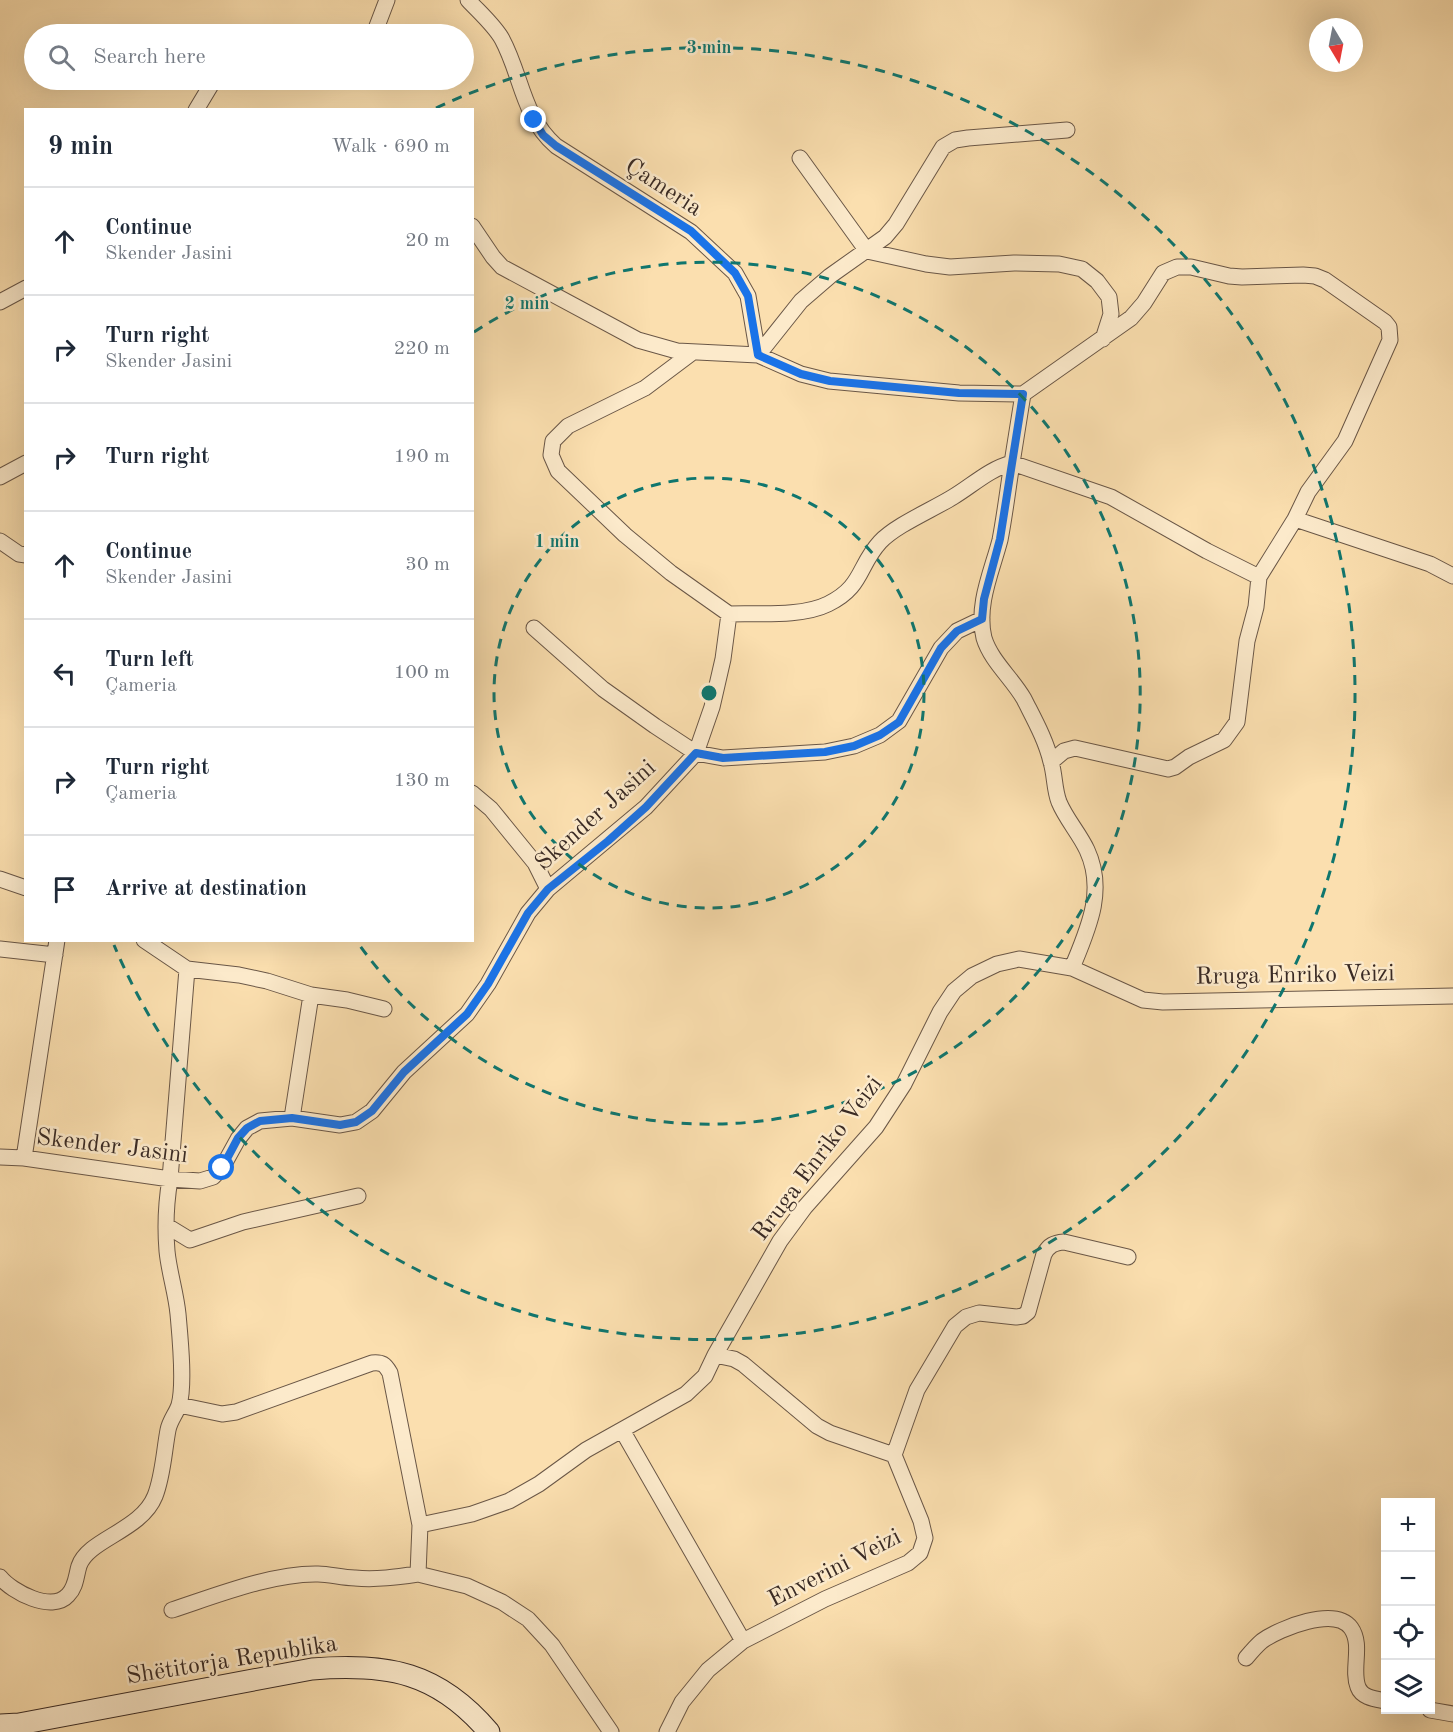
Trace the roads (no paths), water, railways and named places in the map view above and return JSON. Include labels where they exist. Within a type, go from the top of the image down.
[{"type":"main road","name":"Shëtitorja Republika","points":[[0,1725],[19,1724],[312,1670],[350,1666],[388,1669],[426,1680],[454,1698],[489,1732]]},
{"type":"street","points":[[378,24],[387,0]]},
{"type":"street","name":"Çameria","points":[[468,0],[501,38],[534,120],[543,135],[556,146],[691,231],[735,273],[748,296],[758,355]]},
{"type":"street","points":[[197,108],[208,90]]},
{"type":"street","points":[[758,355],[801,301],[830,276],[885,237],[896,224],[943,147],[955,140],[968,138],[1067,130]]},
{"type":"street","points":[[800,158],[867,251],[950,267],[1014,263],[1059,264],[1082,269],[1097,280],[1109,297],[1111,315],[1103,339]]},
{"type":"street","points":[[474,229],[502,267],[638,340],[677,351],[758,355],[801,374],[830,381],[959,393],[1023,394],[1131,318],[1144,303],[1163,273],[1177,267],[1191,267],[1236,276],[1315,276],[1325,280],[1385,322],[1389,327],[1390,340],[1345,441],[1308,492],[1259,577],[1256,607],[1247,641],[1237,722],[1224,740],[1189,757],[1176,767],[1168,769],[1075,748],[1064,751],[1051,762]]},
{"type":"street","points":[[0,302],[24,289]]},
{"type":"street","points":[[693,352],[645,388],[568,426],[553,441],[551,455],[558,471],[625,535],[671,573],[729,614],[801,612],[827,605],[847,593],[860,577],[880,542],[892,532],[956,496],[984,475],[998,467],[1012,463],[1111,497],[1259,577]]},
{"type":"street","points":[[1023,394],[1000,539],[984,599],[982,619],[984,639],[992,656],[1021,694],[1043,738],[1051,762],[1059,802],[1087,850],[1095,875],[1095,901],[1090,924],[1072,968]]},
{"type":"street","points":[[0,477],[24,464]]},
{"type":"street","points":[[1294,519],[1430,564],[1453,576]]},
{"type":"street","points":[[0,541],[19,554],[24,555]]},
{"type":"street","name":"Skender Jasini","points":[[0,1157],[24,1158],[170,1179],[200,1180],[213,1177],[222,1168],[238,1138],[247,1128],[260,1121],[292,1118],[340,1125],[356,1122],[372,1111],[404,1072],[467,1014],[488,984],[528,913],[548,889],[646,807],[696,753],[712,707],[723,659],[729,614]]},
{"type":"street","points":[[534,628],[603,689],[696,753],[723,758],[825,752],[854,746],[880,735],[899,722],[941,648],[957,631],[982,619]]},
{"type":"street","points":[[474,795],[491,809],[535,863],[548,889]]},
{"type":"street","points":[[0,879],[24,887]]},
{"type":"street","points":[[147,942],[187,969],[239,975],[311,995],[347,1000],[384,1009]]},
{"type":"street","points":[[0,949],[56,948],[24,1158]]},
{"type":"street","name":"Rruga Enriko Veizi","points":[[420,1525],[472,1514],[509,1501],[539,1484],[586,1450],[686,1394],[705,1376],[780,1241],[813,1197],[876,1127],[904,1084],[940,1012],[954,991],[972,976],[997,964],[1020,959],[1072,968],[1143,1000],[1163,1002],[1453,996]]},
{"type":"street","points":[[0,1577],[7,1586],[21,1595],[55,1601],[67,1597],[75,1584],[80,1563],[93,1549],[144,1514],[154,1497],[169,1422],[179,1405],[181,1374],[178,1312],[167,1252],[166,1205],[187,969]]},
{"type":"street","points":[[292,1118],[311,995]]},
{"type":"street","points":[[167,1252],[190,1240],[243,1222],[358,1196]]},
{"type":"street","points":[[167,1226],[190,1240]]},
{"type":"street","points":[[715,1355],[734,1359],[743,1364],[817,1426],[830,1433],[894,1455],[917,1390],[955,1326],[966,1317],[979,1313],[1016,1317],[1028,1312],[1048,1247],[1064,1242],[1128,1257]]},
{"type":"street","points":[[179,1405],[222,1413],[236,1412],[372,1363],[380,1362],[386,1366],[390,1373],[420,1525],[418,1574]]},
{"type":"street","points":[[622,1430],[743,1641]]},
{"type":"street","name":"Enverini Veizi","points":[[667,1732],[682,1702],[708,1670],[743,1641],[825,1599],[908,1563],[920,1553],[925,1538],[921,1521],[894,1455]]},
{"type":"street","points":[[172,1610],[235,1589],[281,1578],[318,1574],[356,1579],[381,1579],[418,1574],[467,1586],[502,1602],[528,1619],[552,1645],[610,1732]]},
{"type":"street","points":[[1246,1658],[1262,1641],[1276,1633],[1300,1623],[1321,1618],[1338,1618],[1351,1628],[1356,1644],[1358,1686],[1362,1693],[1381,1700]]},
{"type":"street","points":[[1435,1711],[1453,1714]]}]
